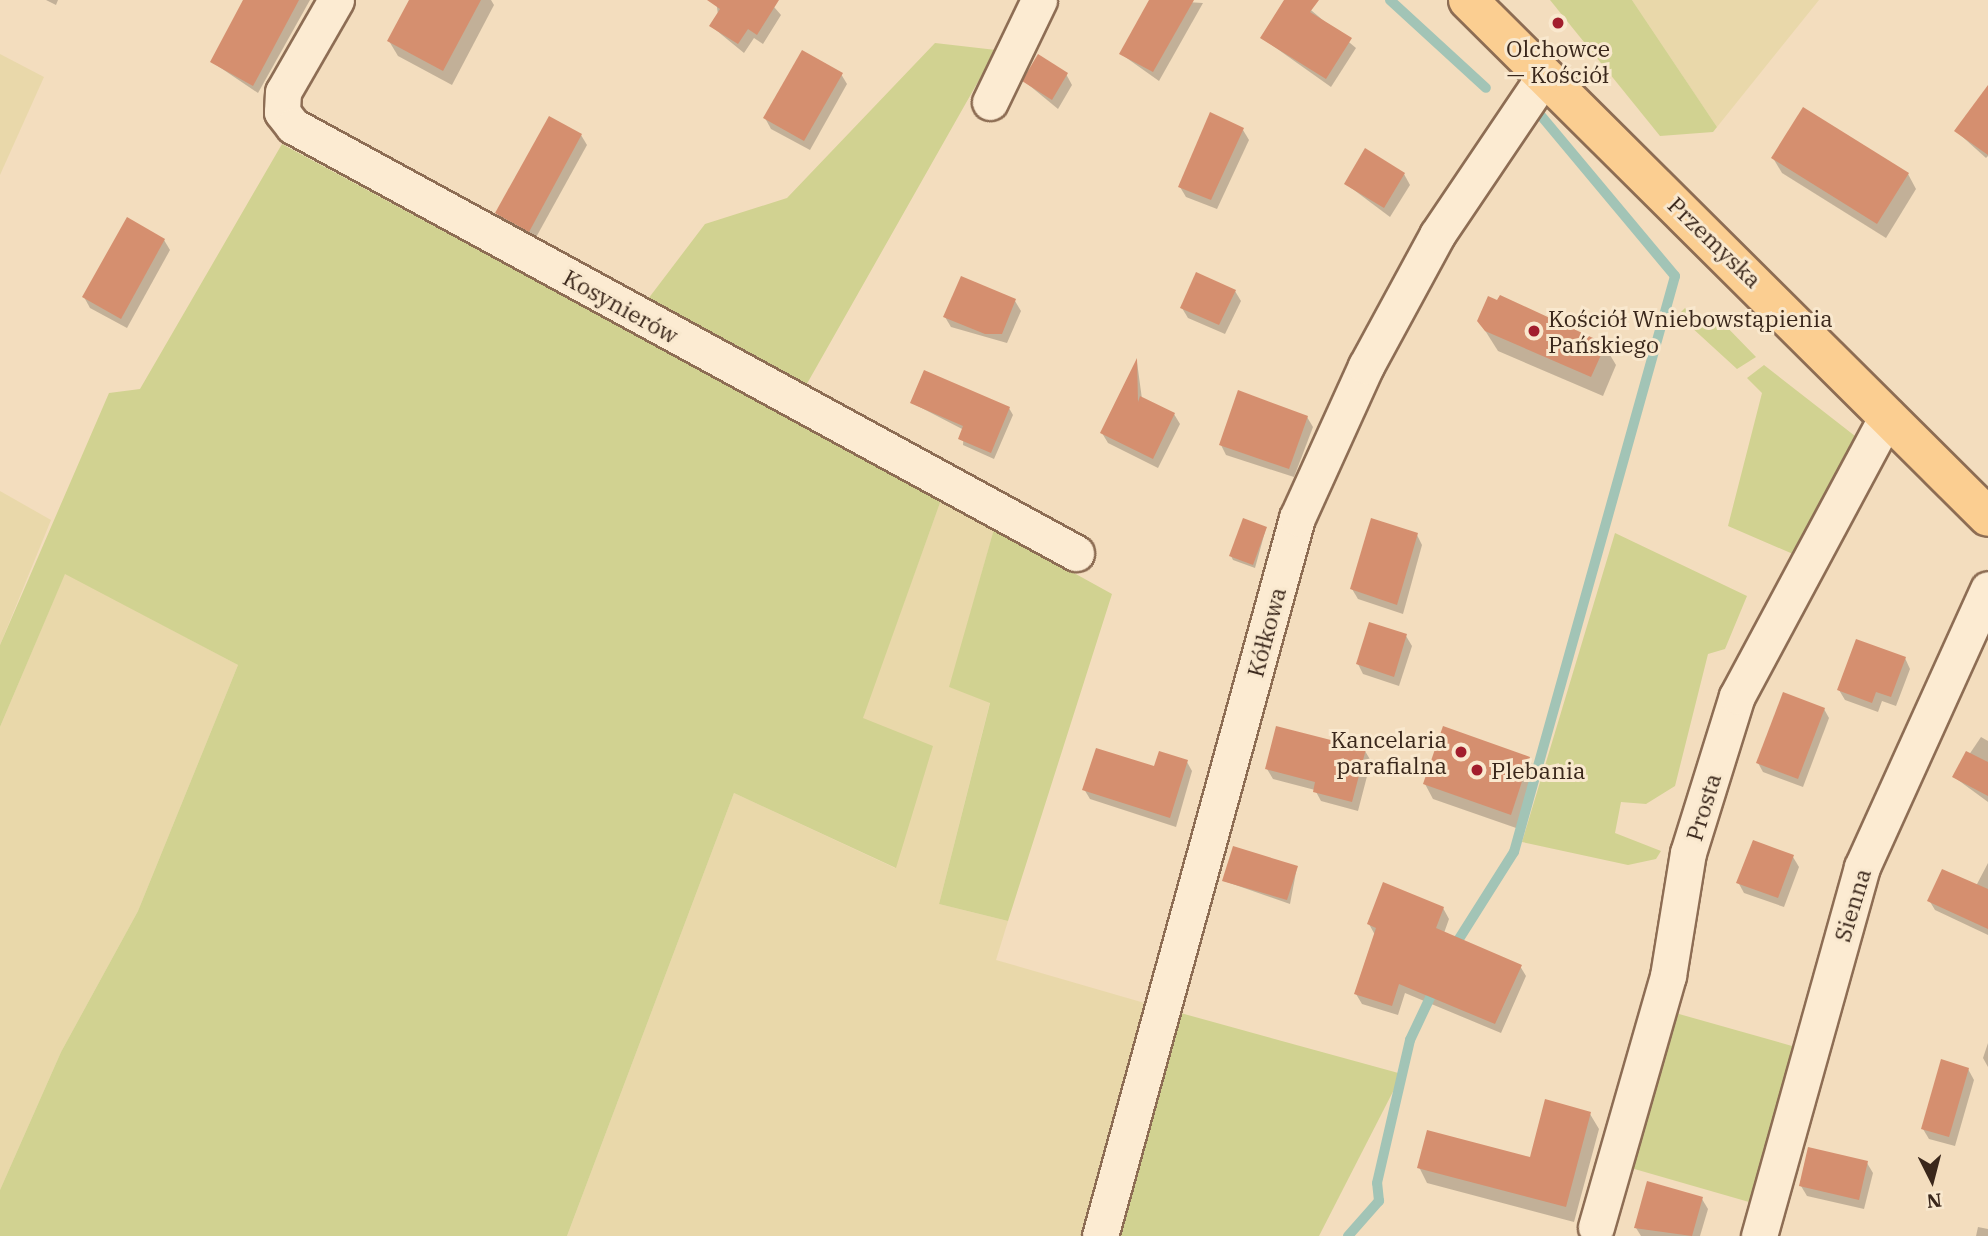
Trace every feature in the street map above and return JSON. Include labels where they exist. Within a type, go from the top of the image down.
[{"type":"main road","name":"Przemyska","points":[[1468,0],[1988,517]]},
{"type":"street","name":"Kosynierów","points":[[336,0],[283,92],[282,112],[293,126],[1076,553]]},
{"type":"street","points":[[990,102],[1039,0]]},
{"type":"street","name":"Kółkowa","points":[[1100,1236],[1297,519],[1366,366],[1437,235],[1545,75]]},
{"type":"street","name":"Prosta","points":[[1596,1227],[1668,976],[1688,853],[1737,696],[1887,416]]},
{"type":"street","name":"Sienna","points":[[1759,1236],[1862,867],[1988,589]]},
{"type":"shaded area","points":[[1632,0],[1819,0],[1717,127]]},
{"type":"shaded area","points":[[0,54],[44,77],[0,175]]},
{"type":"shaded area","points":[[0,491],[51,520],[0,645]]},
{"type":"shaded area","points":[[941,500],[994,529],[950,687],[990,702],[939,904],[1008,921],[996,960],[1148,1004],[1081,1236],[567,1236],[734,793],[895,868],[862,718]]},
{"type":"shaded area","points":[[65,573],[238,665],[138,911],[61,1052],[0,1190],[0,727]]},
{"type":"green space","points":[[1550,0],[1632,0],[1717,127],[1713,132],[1660,136]]},
{"type":"green space","points":[[935,43],[996,50],[804,389],[645,303],[705,224],[787,198]]},
{"type":"green space","points":[[282,144],[941,500],[863,718],[933,746],[896,868],[734,793],[567,1236],[0,1236],[0,1190],[61,1052],[138,911],[238,665],[65,574],[0,727],[0,645],[109,393],[140,389]]},
{"type":"green space","points":[[1685,308],[1709,328],[1721,321],[1756,357],[1737,369],[1678,315]]},
{"type":"green space","points":[[1764,365],[1855,436],[1793,554],[1728,526],[1762,393],[1747,378]]},
{"type":"green space","points":[[994,529],[1112,594],[1008,921],[939,904],[990,703],[949,687]]},
{"type":"green space","points":[[1615,533],[1747,596],[1725,649],[1708,654],[1675,786],[1646,804],[1621,802],[1615,833],[1661,851],[1656,859],[1628,865],[1522,842]]},
{"type":"green space","points":[[1177,1012],[1402,1074],[1319,1236],[1116,1236]]},
{"type":"green space","points":[[1672,1012],[1799,1048],[1756,1204],[1631,1168]]},
{"type":"building","points":[[243,0],[299,0],[253,86],[210,62]]},
{"type":"building","points":[[409,0],[481,0],[443,71],[387,41]]},
{"type":"building","points":[[707,0],[779,0],[757,35],[748,29],[738,44],[709,26],[720,9]]},
{"type":"building","points":[[1149,0],[1194,0],[1153,72],[1119,54]]},
{"type":"building","points":[[1284,0],[1319,0],[1310,12],[1352,38],[1326,79],[1260,38]]},
{"type":"building","points":[[802,50],[843,73],[804,141],[763,118]]},
{"type":"building","points":[[1038,54],[1068,73],[1052,100],[1022,81]]},
{"type":"building","points":[[1988,85],[1988,155],[1954,131]]},
{"type":"building","points":[[1803,107],[1909,173],[1877,224],[1771,158]]},
{"type":"building","points":[[1210,112],[1244,128],[1211,200],[1178,187]]},
{"type":"building","points":[[549,116],[582,134],[529,232],[495,213]]},
{"type":"building","points":[[1365,148],[1405,173],[1384,208],[1344,184]]},
{"type":"building","points":[[127,217],[165,239],[121,319],[82,297]]},
{"type":"building","points":[[1196,272],[1236,290],[1219,325],[1180,308]]},
{"type":"building","points":[[961,276],[1016,299],[1002,334],[985,334],[943,317]]},
{"type":"building","name":"Kościół Wniebowstąpienia Pańskiego","points":[[1500,295],[1606,344],[1591,377],[1485,331],[1477,321],[1488,296],[1497,300]]},
{"type":"building","points":[[1137,358],[1138,402],[1140,396],[1175,413],[1153,459],[1100,433]]},
{"type":"building","points":[[924,370],[1010,407],[991,453],[958,439],[963,426],[910,403]]},
{"type":"building","points":[[1238,390],[1308,416],[1289,469],[1219,445]]},
{"type":"building","points":[[1243,518],[1267,527],[1253,565],[1229,556]]},
{"type":"building","points":[[1371,518],[1418,533],[1397,605],[1350,589]]},
{"type":"building","points":[[1369,622],[1407,634],[1394,677],[1356,664]]},
{"type":"building","points":[[1856,639],[1906,657],[1891,697],[1876,692],[1872,703],[1837,690]]},
{"type":"building","points":[[1783,692],[1825,708],[1798,779],[1756,763]]},
{"type":"building","points":[[1276,726],[1366,749],[1352,802],[1313,792],[1315,782],[1265,769]]},
{"type":"building","name":"Plebania","points":[[1443,726],[1530,757],[1511,815],[1423,784]]},
{"type":"building","points":[[1096,748],[1154,766],[1159,751],[1188,760],[1170,818],[1082,790]]},
{"type":"building","points":[[1966,751],[1988,762],[1988,796],[1952,777]]},
{"type":"building","points":[[1753,840],[1794,855],[1778,898],[1736,883]]},
{"type":"building","points":[[1233,846],[1298,866],[1287,900],[1222,881]]},
{"type":"building","points":[[1942,869],[1988,889],[1988,929],[1927,901]]},
{"type":"building","points":[[1383,882],[1444,907],[1436,928],[1522,965],[1495,1024],[1399,984],[1392,1006],[1354,994],[1376,928],[1367,924]]},
{"type":"building","points":[[1941,1059],[1969,1068],[1949,1137],[1921,1129]]},
{"type":"building","points":[[1545,1099],[1591,1112],[1566,1207],[1417,1168],[1427,1130],[1530,1157]]},
{"type":"building","points":[[1808,1147],[1868,1161],[1859,1200],[1799,1186]]},
{"type":"building","points":[[1647,1181],[1703,1197],[1692,1236],[1634,1228]]},
{"type":"waterway","points":[[1390,0],[1486,88]]},
{"type":"waterway","points":[[1452,950],[1514,852],[1675,276],[1541,116]]},
{"type":"waterway","points":[[1348,1236],[1379,1201],[1377,1183],[1410,1040],[1435,987]]},
{"type":"place","name":"Olchowce — Kościół","points":[[1558,23]]},
{"type":"place","name":"Kościół Wniebowstąpienia Pańskiego","points":[[1534,331]]},
{"type":"place","name":"Kancelaria parafialna","points":[[1461,752]]},
{"type":"place","name":"Plebania","points":[[1477,770]]}]
